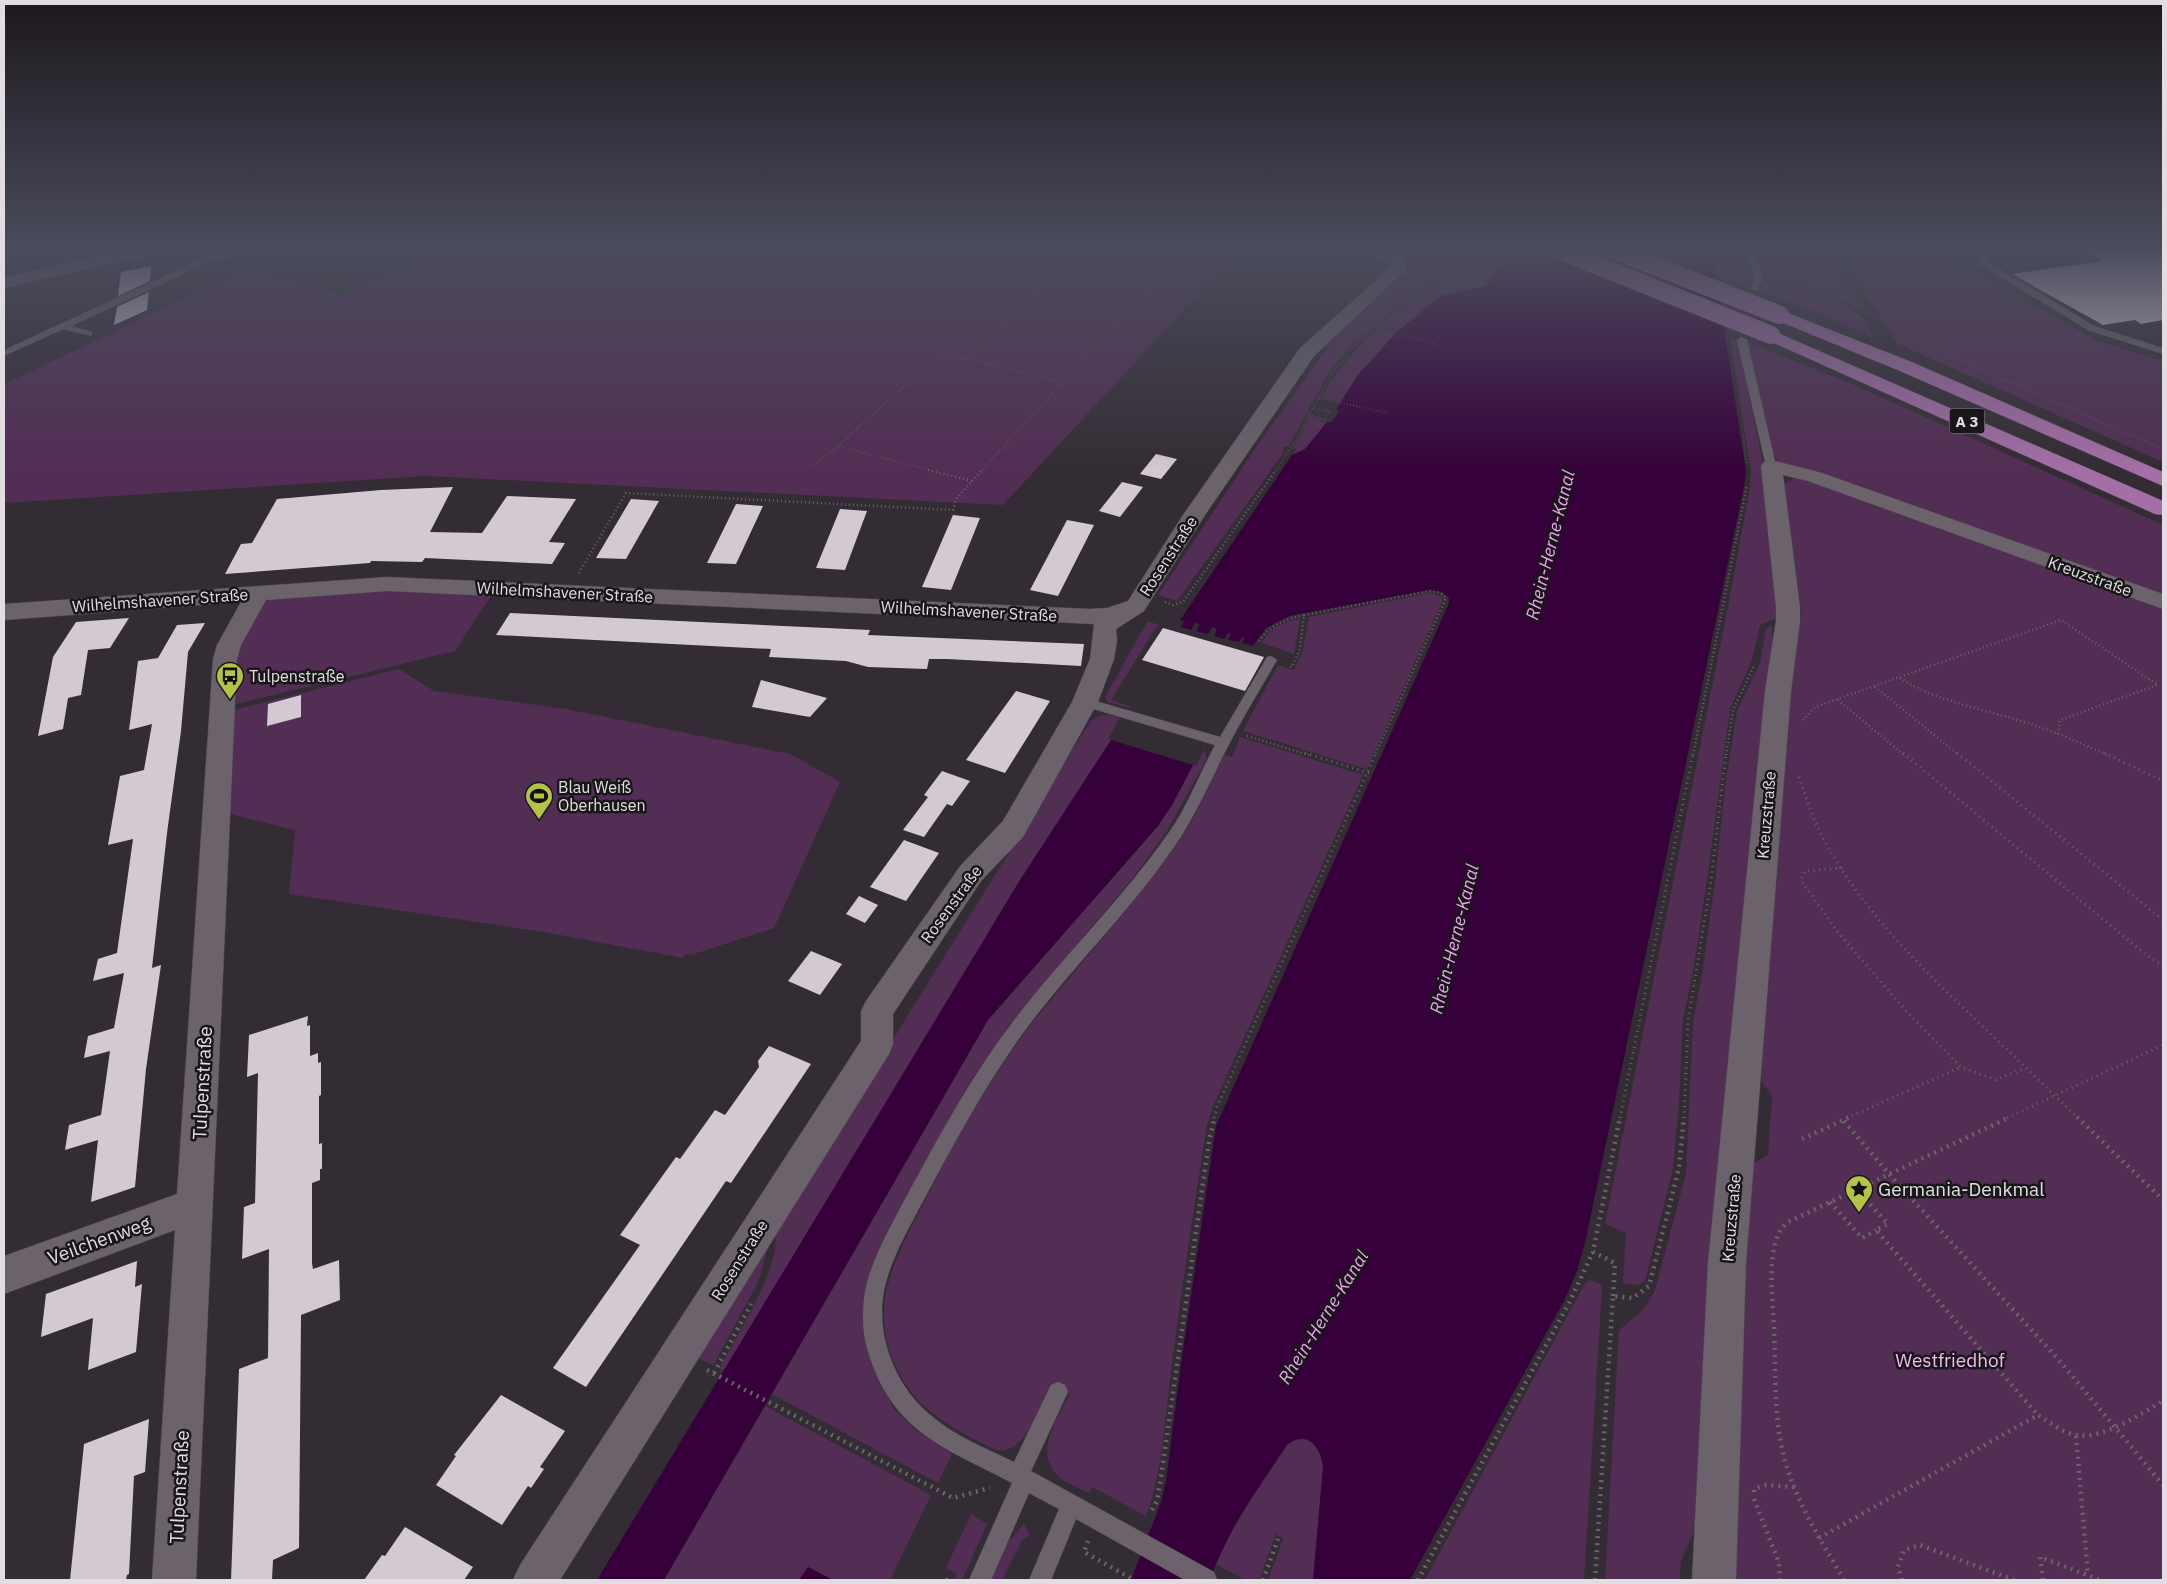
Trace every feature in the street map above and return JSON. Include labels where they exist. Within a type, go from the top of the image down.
[{"type":"highway","name":"A 3","points":[[1741,323],[2163,509]]},
{"type":"highway","name":"A 3","points":[[1799,323],[1907,367],[2163,480]]},
{"type":"street","name":"Rosenstraße","points":[[535,1580],[877,1044],[877,1011],[971,873],[1013,829],[1085,702],[1102,659],[1104,627],[1107,622],[1136,606],[1194,515],[1307,352],[1339,323]]},
{"type":"street","name":"Kreuzstraße","points":[[1714,1580],[1727,1263],[1778,691],[1788,621],[1788,608],[1759,473],[1815,477],[2163,602]]},
{"type":"street","name":"Wilhelmshavener Straße","points":[[4,612],[387,584],[1090,617],[1107,616],[1125,611]]},
{"type":"street","name":"Tulpenstraße","points":[[174,1580],[225,659],[229,646],[258,593]]},
{"type":"street","name":"Veilchenweg","points":[[4,1275],[195,1204]]},
{"type":"lane","points":[[4,353],[69,323]]},
{"type":"lane","points":[[2082,323],[2091,328],[2163,351]]},
{"type":"lane","points":[[62,326],[89,334]]},
{"type":"lane","points":[[1742,340],[1759,473]]},
{"type":"lane","points":[[1206,1580],[1021,1477],[956,1444],[921,1421],[903,1401],[886,1372],[876,1346],[872,1312],[877,1280],[904,1220],[984,1077],[1018,1027],[1139,882],[1176,834],[1226,737],[1271,660]]},
{"type":"lane","points":[[1085,702],[1226,737]]},
{"type":"lane","points":[[980,1580],[1021,1477],[1058,1392]]},
{"type":"lane","points":[[1040,1580],[1071,1505]]},
{"type":"path","points":[[967,359],[1005,323]]},
{"type":"path","points":[[567,592],[626,493],[953,510],[956,499],[1118,323]]},
{"type":"path","points":[[1143,595],[1173,605],[1183,602],[1286,456],[1335,369],[1353,348],[1382,323]]},
{"type":"path","points":[[1887,323],[1920,341],[2163,449]]},
{"type":"path","points":[[1378,326],[1438,344]]},
{"type":"path","points":[[814,465],[838,446],[941,353],[1063,383]]},
{"type":"path","points":[[1318,398],[1388,413]]},
{"type":"path","points":[[1309,415],[1325,420],[1330,410],[1312,408]]},
{"type":"path","points":[[838,446],[972,481]]},
{"type":"path","points":[[1418,1580],[1570,1303],[1593,1252],[1759,473]]},
{"type":"path","points":[[1152,1510],[1157,1501],[1161,1477],[1176,1363],[1212,1125],[1218,1107],[1446,598],[1441,593],[1430,591],[1304,615],[1274,625],[1262,635],[1259,641]]},
{"type":"path","points":[[1294,663],[1300,649],[1304,615]]},
{"type":"path","points":[[1801,727],[1803,720],[1815,708],[2061,620],[2158,685],[2060,720],[2058,734]]},
{"type":"path","points":[[1900,677],[1915,688],[1939,699],[2014,719],[2058,734],[2163,781]]},
{"type":"path","points":[[1613,1296],[1633,1298],[1648,1286],[1679,1168],[1685,1103],[1688,1021],[1711,881],[1722,779],[1733,710],[1744,686]]},
{"type":"path","points":[[1875,687],[2163,920]]},
{"type":"path","points":[[1838,700],[2163,966]]},
{"type":"path","points":[[1226,737],[1369,773]]},
{"type":"path","points":[[1798,774],[1815,821],[1861,897],[1912,956],[2025,1068],[2163,1200]]},
{"type":"path","points":[[1842,868],[1805,871],[1801,880],[1836,930],[1908,1012],[1961,1068],[1996,1080],[2025,1068]]},
{"type":"path","points":[[1844,1580],[1819,1538],[1795,1487],[1785,1462],[1778,1431],[1772,1268],[1777,1238],[1781,1229],[1788,1222],[1856,1189],[2163,1045]]},
{"type":"path","points":[[1802,1139],[1961,1068]]},
{"type":"path","points":[[1844,1121],[1889,1174],[2058,1359],[2163,1485]]},
{"type":"path","points":[[1830,1202],[1862,1238],[1888,1224],[1856,1189]]},
{"type":"path","points":[[1876,1230],[2038,1415],[2076,1436],[2090,1435],[2116,1427],[2163,1400]]},
{"type":"path","points":[[1593,1252],[1615,1262],[1595,1580]]},
{"type":"path","points":[[711,1372],[953,1498],[1021,1477]]},
{"type":"path","points":[[1819,1538],[2038,1415]]},
{"type":"path","points":[[2076,1436],[2088,1575]]},
{"type":"path","points":[[1780,1580],[1779,1563],[1754,1499],[1754,1489],[1766,1485],[1795,1487]]},
{"type":"path","points":[[1263,1580],[1278,1539]]},
{"type":"path","points":[[1902,1580],[1898,1567],[1904,1550],[1920,1545],[2014,1580]]},
{"type":"path","points":[[2043,1580],[2040,1557],[2100,1580]]},
{"type":"path","points":[[1095,1558],[1134,1580]]},
{"type":"green space","points":[[133,323],[1172,323],[1003,505],[427,476],[4,503],[4,384]]},
{"type":"green space","points":[[1350,323],[1379,323],[1350,347],[1332,368],[1288,447],[1284,446],[1282,455],[1177,601],[1158,595],[1255,449],[1335,337]]},
{"type":"green space","points":[[1384,323],[1408,323],[1398,331],[1381,325]]},
{"type":"green space","points":[[1840,323],[1866,323],[1874,338]]},
{"type":"green space","points":[[1884,323],[2065,323],[2098,341],[2163,361],[2163,462],[1898,344]]},
{"type":"green space","points":[[1379,327],[1396,333],[1357,376],[1341,402],[1321,398],[1347,360]]},
{"type":"green space","points":[[1730,339],[1738,340],[1766,479],[1781,616],[1760,625],[1752,660],[1730,709],[1707,880],[1693,972],[1683,1019],[1679,1102],[1673,1168],[1645,1281],[1637,1285],[1623,1283],[1626,1233],[1605,1224],[1750,488],[1751,472]]},
{"type":"green space","points":[[1748,342],[1861,388],[2163,525],[2163,597],[1794,468],[1777,460],[1773,454]]},
{"type":"green space","points":[[1310,416],[1322,419],[1321,422],[1327,422],[1305,449],[1293,455],[1296,449],[1293,448]]},
{"type":"green space","name":"Westfriedhof","points":[[1795,478],[1816,482],[2163,608],[2163,1580],[1726,1580],[1744,1169],[1768,1155],[1772,1096],[1752,1068],[1791,647],[1802,614],[1783,484]]},
{"type":"green space","points":[[356,587],[494,591],[455,651],[236,704],[237,648],[264,596]]},
{"type":"green space","points":[[1430,593],[1442,597],[1442,602],[1367,769],[1243,731],[1278,665],[1294,670],[1303,650],[1309,617]]},
{"type":"green space","points":[[1300,619],[1294,654],[1262,643],[1273,629]]},
{"type":"green space","points":[[1147,622],[1158,624],[1111,700],[1130,706],[1129,708],[1108,702],[1105,697]]},
{"type":"green space","points":[[1772,625],[1773,656],[1699,1520],[1681,1561],[1679,1580],[1605,1580],[1619,1330],[1644,1309],[1655,1290],[1686,1174],[1693,1022],[1715,882],[1726,780],[1737,711],[1760,663],[1766,629]]},
{"type":"green space","name":"Blau Weiß Oberhausen","points":[[399,669],[434,691],[566,709],[790,754],[840,782],[774,928],[691,955],[685,954],[683,958],[544,932],[289,894],[295,830],[217,811],[222,713]]},
{"type":"green space","points":[[1109,714],[1120,718],[1108,738],[1111,740],[1020,880],[724,1372],[719,1369],[756,1301],[772,1261],[775,1244],[774,1231],[1090,722],[1099,716]]},
{"type":"green space","points":[[1240,737],[1363,775],[1214,1104],[1207,1124],[1180,1303],[1163,1441],[1157,1479],[1146,1516],[1092,1487],[1089,1493],[1068,1483],[1061,1479],[1051,1467],[1048,1457],[1050,1435],[1070,1393],[1052,1383],[1030,1429],[1017,1444],[1005,1450],[991,1448],[946,1423],[930,1411],[917,1399],[897,1370],[886,1336],[884,1319],[885,1301],[888,1284],[906,1237],[950,1152],[985,1092],[1032,1023],[1152,877],[1180,839],[1204,798],[1224,755],[1232,757]]},
{"type":"green space","points":[[1205,749],[1206,760],[1167,831],[1132,879],[1010,1024],[974,1076],[929,1156],[868,1279],[863,1315],[867,1350],[877,1378],[894,1409],[914,1429],[952,1454],[938,1483],[772,1394],[988,1020],[1158,826],[1172,805],[1193,765],[1196,766]]},
{"type":"green space","points":[[768,1248],[759,1280],[713,1366],[693,1355]]},
{"type":"green space","points":[[1589,1280],[1599,1283],[1602,1288],[1584,1580],[1425,1580],[1584,1285]]},
{"type":"green space","points":[[765,1406],[931,1495],[890,1580],[833,1580],[808,1567],[799,1580],[664,1580]]},
{"type":"green space","points":[[1304,1439],[1318,1450],[1323,1467],[1313,1580],[1268,1580],[1283,1539],[1276,1534],[1259,1580],[1245,1580],[1216,1564],[1237,1519],[1287,1445],[1293,1440]]},
{"type":"green space","points":[[971,1514],[987,1524],[962,1580],[954,1580],[957,1574],[946,1568]]},
{"type":"green space","points":[[1024,1524],[1030,1535],[1021,1542],[1002,1580],[989,1580],[1005,1545]]},
{"type":"water","name":"Rhein-Herne-Kanal","points":[[1408,323],[1723,323],[1746,471],[1744,487],[1585,1243],[1577,1271],[1565,1299],[1410,1580],[1313,1580],[1323,1467],[1316,1447],[1312,1442],[1301,1439],[1287,1445],[1254,1494],[1225,1544],[1210,1580],[1131,1580],[1161,1502],[1166,1481],[1216,1126],[1449,603],[1449,598],[1442,592],[1430,590],[1290,616],[1266,628],[1253,646],[1242,643],[1245,638],[1242,637],[1239,642],[1228,640],[1231,634],[1228,633],[1224,639],[1214,636],[1217,629],[1212,627],[1208,634],[1196,631],[1200,624],[1195,623],[1191,630],[1181,627],[1184,621],[1180,620],[1292,455],[1305,449],[1327,422],[1332,422],[1339,411],[1336,410],[1357,376]]},
{"type":"water","points":[[1111,740],[1193,765],[1172,805],[1158,826],[988,1020],[664,1580],[597,1580],[1020,880]]},
{"type":"water","points":[[808,1567],[833,1580],[799,1580]]},
{"type":"building","points":[[2099,323],[2116,323],[2103,325]]},
{"type":"building","points":[[1156,454],[1177,459],[1161,479],[1140,474]]},
{"type":"building","points":[[1122,482],[1143,487],[1120,517],[1099,511]]},
{"type":"building","points":[[453,487],[430,532],[482,533],[507,496],[576,499],[549,542],[565,543],[552,564],[425,558],[422,562],[371,561],[370,563],[225,574],[241,544],[252,543],[277,499],[381,490]]},
{"type":"building","points":[[631,499],[659,501],[626,559],[596,558]]},
{"type":"building","points":[[736,504],[763,506],[736,564],[707,563]]},
{"type":"building","points":[[840,509],[867,511],[845,570],[816,568]]},
{"type":"building","points":[[953,515],[980,518],[951,590],[922,587]]},
{"type":"building","points":[[1067,520],[1094,525],[1058,596],[1030,590]]},
{"type":"building","points":[[510,613],[870,630],[868,635],[1084,644],[1081,666],[929,659],[927,669],[868,667],[846,661],[769,657],[771,649],[496,635]]},
{"type":"building","points":[[129,618],[110,648],[88,650],[81,695],[68,698],[63,729],[38,736],[53,657],[76,622]]},
{"type":"building","points":[[205,623],[188,652],[181,731],[167,833],[152,968],[161,965],[146,1069],[135,1187],[91,1202],[98,1140],[65,1150],[69,1125],[101,1115],[110,1051],[84,1058],[88,1036],[114,1028],[124,973],[93,981],[98,959],[117,953],[133,839],[108,845],[120,776],[144,770],[152,724],[129,730],[138,661],[158,658],[177,625]]},
{"type":"building","points":[[1163,628],[1264,657],[1245,691],[1142,660]]},
{"type":"building","points":[[761,680],[827,698],[810,717],[752,707]]},
{"type":"building","points":[[1016,691],[1050,701],[1005,773],[966,760]]},
{"type":"building","points":[[301,695],[301,717],[267,726],[268,704]]},
{"type":"building","points":[[942,771],[970,781],[952,806],[947,804],[924,837],[903,830],[928,797],[924,795]]},
{"type":"building","points":[[904,840],[939,853],[906,901],[870,887]]},
{"type":"building","points":[[859,896],[878,905],[865,923],[846,914]]},
{"type":"building","points":[[811,951],[842,964],[820,995],[788,981]]},
{"type":"building","points":[[308,1016],[307,1026],[310,1025],[310,1056],[318,1053],[318,1063],[321,1062],[319,1144],[322,1143],[322,1169],[320,1169],[320,1180],[312,1183],[312,1263],[313,1269],[339,1260],[340,1300],[301,1315],[299,1548],[273,1560],[272,1580],[231,1580],[239,1369],[268,1358],[269,1249],[242,1259],[244,1207],[255,1203],[258,1073],[247,1077],[249,1035]]},
{"type":"building","points":[[769,1046],[811,1064],[731,1183],[726,1181],[586,1387],[553,1368],[640,1245],[620,1235],[676,1157],[680,1159],[715,1110],[725,1115],[759,1067],[758,1061]]},
{"type":"building","points":[[137,1261],[135,1287],[142,1284],[136,1352],[88,1370],[93,1318],[41,1337],[46,1294]]},
{"type":"building","points":[[501,1395],[565,1431],[540,1467],[544,1469],[531,1488],[528,1486],[502,1525],[436,1485],[456,1456],[454,1455]]},
{"type":"building","points":[[149,1419],[145,1472],[134,1476],[129,1574],[126,1580],[70,1580],[84,1444]]},
{"type":"building","points":[[405,1527],[473,1567],[464,1580],[364,1580],[382,1555],[385,1556]]},
{"type":"place","name":"Tulpenstraße","points":[[230,700]]},
{"type":"place","name":"Blau Weiß Oberhausen","points":[[539,820]]},
{"type":"place","name":"Germania-Denkmal","points":[[1859,1213]]}]
